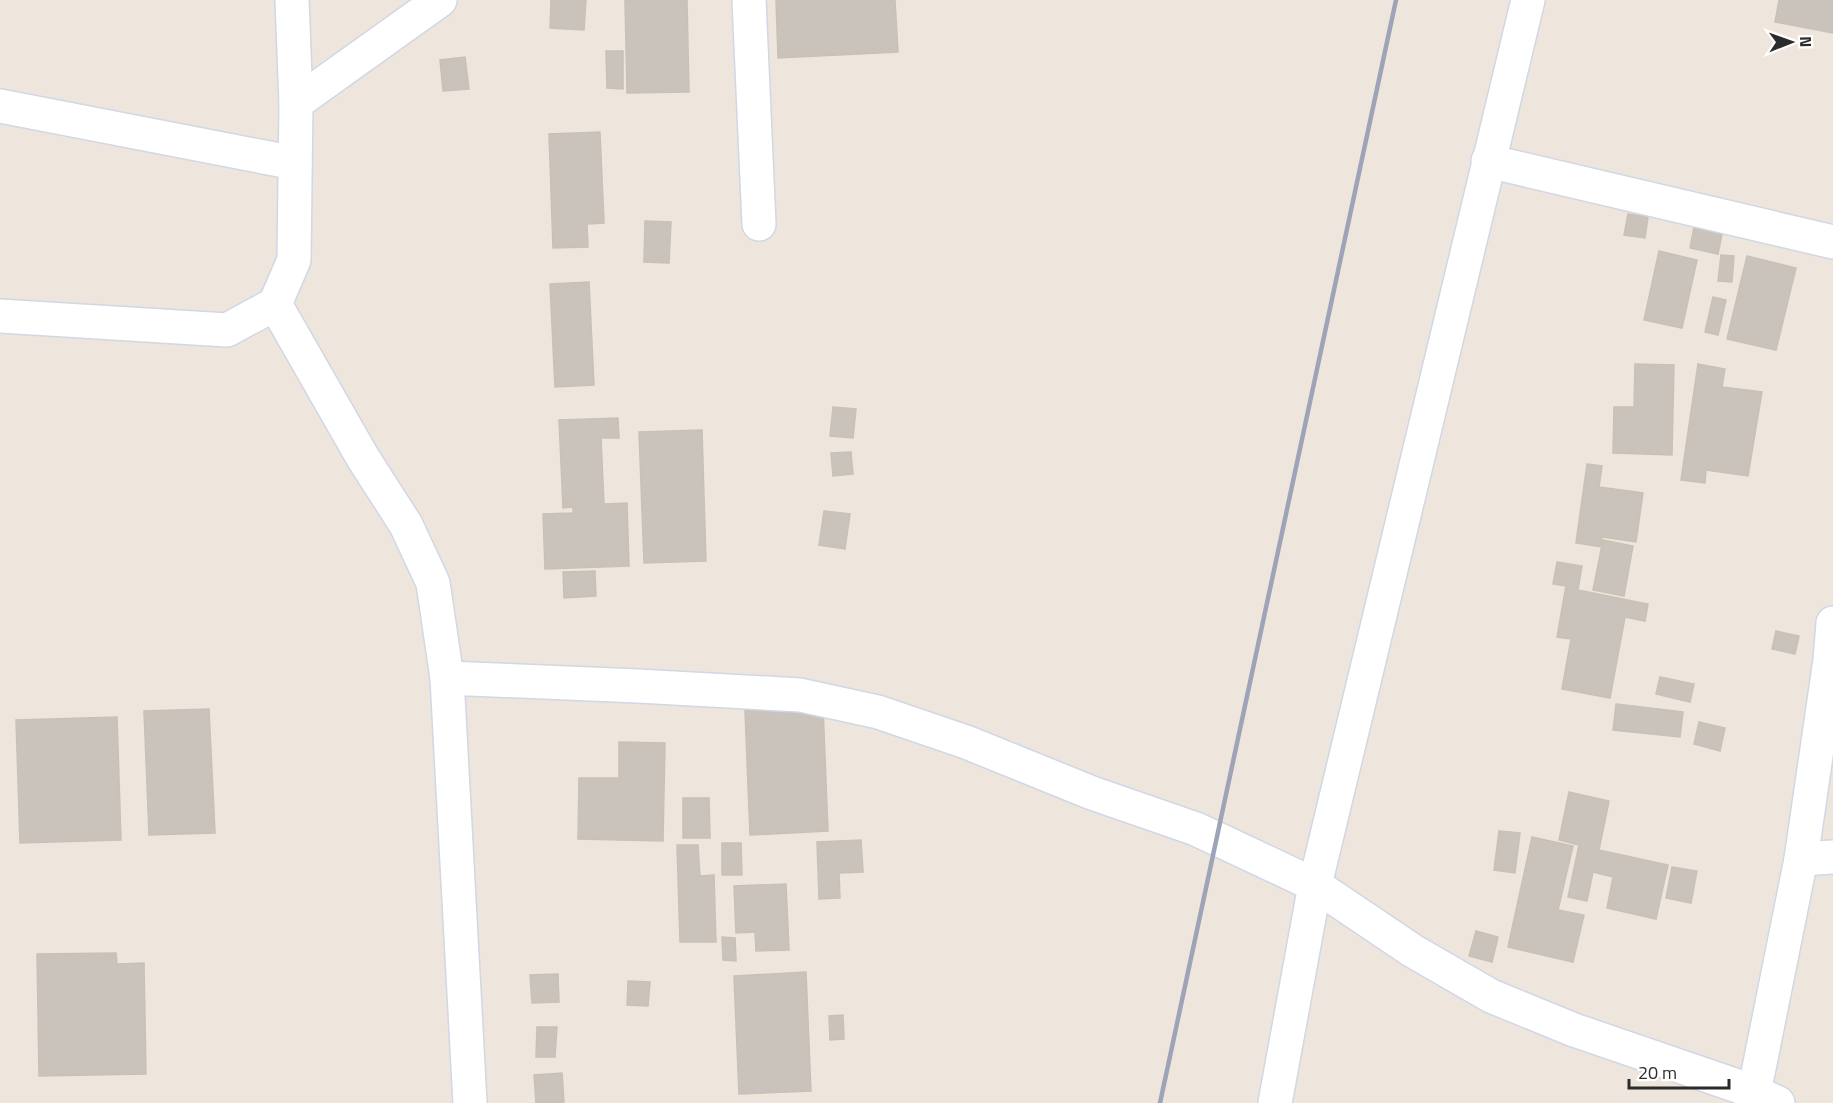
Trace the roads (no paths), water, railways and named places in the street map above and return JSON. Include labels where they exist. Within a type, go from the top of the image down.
[{"type":"street","points":[[0,316],[227,330],[275,304],[294,260],[296,103],[292,0]]},
{"type":"street","points":[[296,103],[440,0]]},
{"type":"street","points":[[749,0],[759,224]]},
{"type":"street","points":[[1275,1103],[1315,885],[1528,0]]},
{"type":"street","points":[[0,106],[295,163]]},
{"type":"street","points":[[1488,161],[1833,242]]},
{"type":"street","points":[[275,304],[363,458],[406,525],[433,583],[447,678],[470,1103]]},
{"type":"street","points":[[447,678],[800,695],[878,712],[966,742],[1092,793],[1196,829],[1315,885],[1413,951],[1491,996],[1574,1030],[1762,1099],[1817,858],[1833,623]]},
{"type":"railway","points":[[1160,1103],[1396,0]]}]
